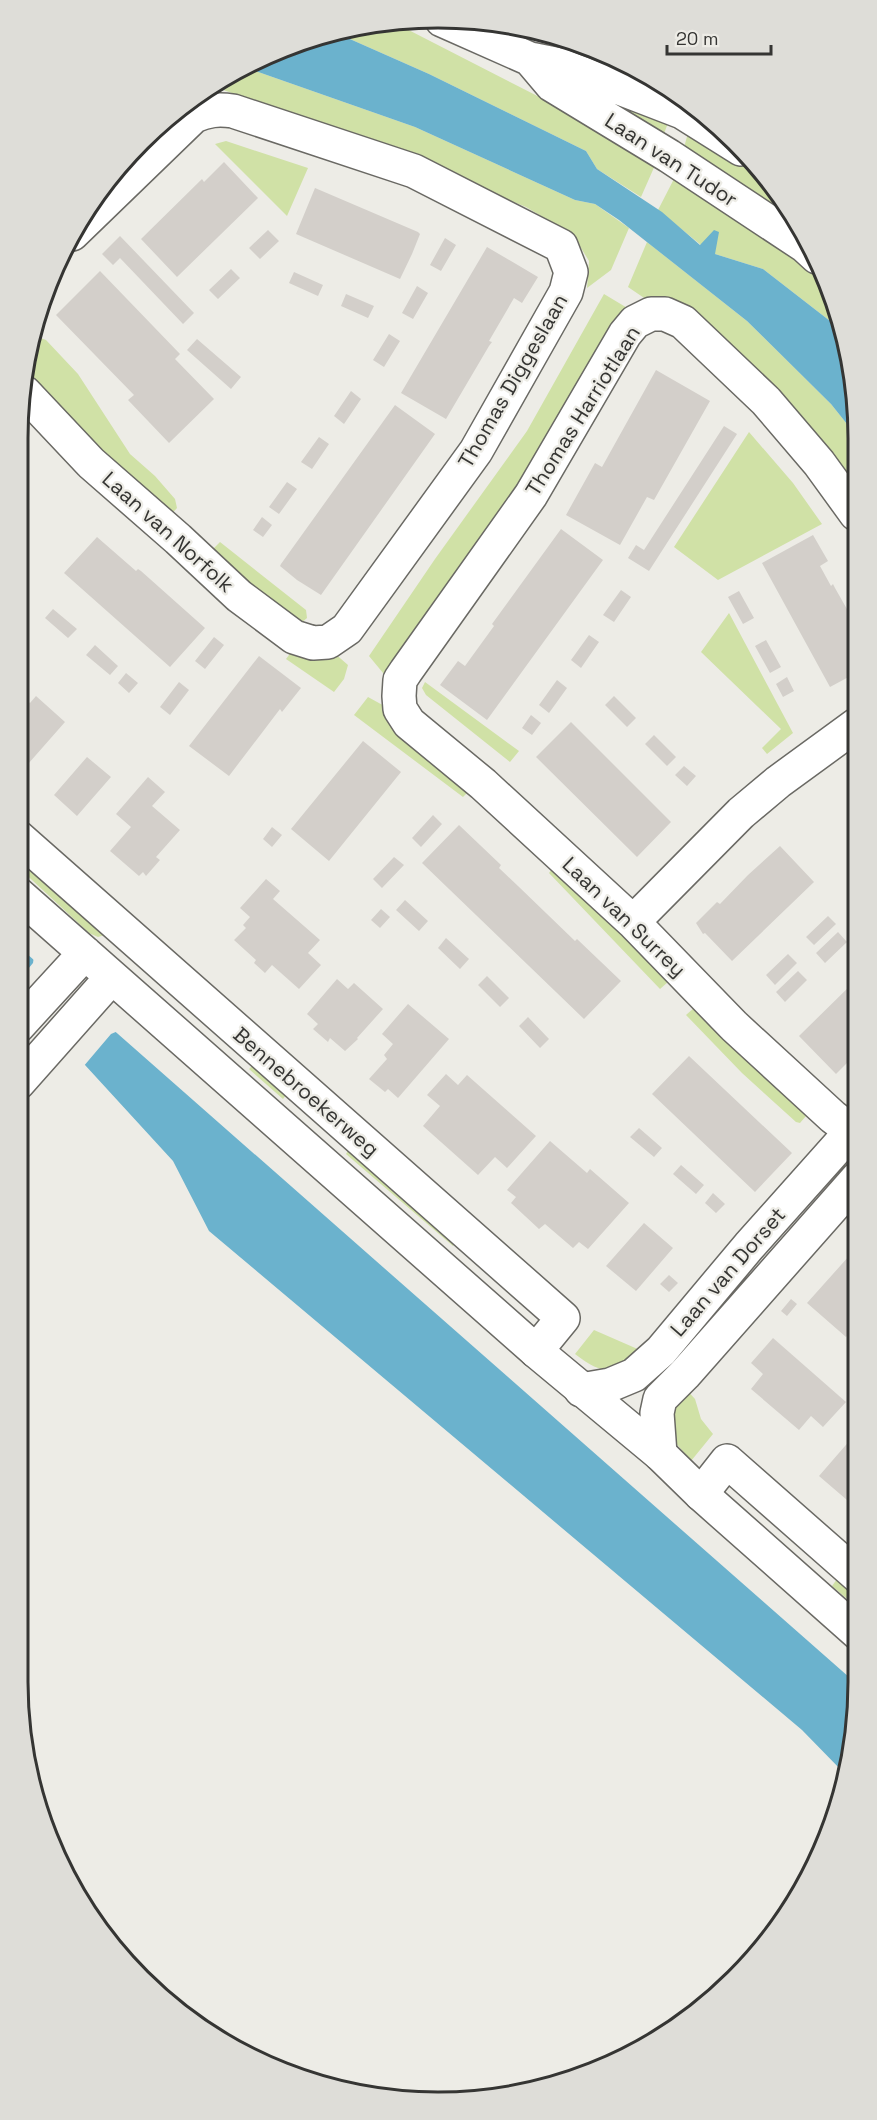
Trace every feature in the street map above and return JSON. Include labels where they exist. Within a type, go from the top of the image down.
[{"type":"street","name":"Laan van Tudor","points":[[466,29],[530,59],[560,65],[682,112],[703,125]]},
{"type":"street","name":"Laan van Tudor","points":[[530,59],[552,85],[669,156],[797,239]]},
{"type":"street","name":"Thomas Diggeslaan","points":[[102,205],[194,116],[220,109],[414,171],[561,246],[571,272],[566,292],[476,451],[347,629],[328,642]]},
{"type":"street","name":"Thomas Harriotlaan","points":[[399,696],[400,680],[406,670],[531,495],[626,334],[635,322],[651,314],[665,314],[683,322],[766,401],[819,463],[848,503]]},
{"type":"street","name":"Laan van Norfolk","points":[[31,398],[91,463],[239,596],[294,637],[313,643],[328,642]]},
{"type":"street","name":"Laan van Surrey","points":[[399,696],[400,709],[410,723],[483,784],[633,922],[734,1026],[833,1117],[848,1125]]},
{"type":"street","points":[[633,922],[741,813],[778,782],[848,731]]},
{"type":"street","name":"Bennebroekerweg","points":[[28,846],[563,1318],[536,1351]]},
{"type":"street","name":"Bennebroekerweg","points":[[28,906],[76,962],[581,1390],[660,1454],[701,1494],[848,1624]]},
{"type":"street","points":[[28,1015],[76,962]]},
{"type":"street","points":[[28,1071],[104,986]]},
{"type":"street","name":"Laan van Dorset","points":[[581,1390],[610,1385],[634,1376],[661,1351],[749,1246],[848,1139]]},
{"type":"street","name":"Laan van Dorset","points":[[660,1454],[657,1413],[660,1399],[693,1365],[848,1189]]},
{"type":"street","points":[[701,1494],[727,1461],[848,1567]]},
{"type":"green space","points":[[408,29],[559,107],[656,163],[641,197],[597,169],[586,151],[429,74],[348,38]]},
{"type":"green space","points":[[256,71],[415,127],[575,200],[595,204],[629,228],[611,270],[587,288],[589,261],[573,235],[526,207],[334,129],[223,90]]},
{"type":"green space","points":[[553,72],[668,123],[662,139]]},
{"type":"green space","points":[[688,133],[744,165],[781,214],[683,151]]},
{"type":"green space","points":[[226,141],[308,168],[287,216],[215,144]]},
{"type":"green space","points":[[676,175],[782,240],[808,262],[832,323],[763,269],[715,254],[658,210]]},
{"type":"green space","points":[[647,242],[747,321],[831,404],[848,425],[848,488],[653,304],[628,287]]},
{"type":"green space","points":[[604,294],[629,309],[512,499],[388,679],[369,656],[527,431]]},
{"type":"green space","points":[[41,338],[46,340],[78,374],[130,454],[155,476],[175,499],[177,508],[168,518],[32,382]]},
{"type":"green space","points":[[749,432],[793,483],[822,524],[718,580],[674,547]]},
{"type":"green space","points":[[220,542],[306,610],[307,618],[299,625],[210,552]]},
{"type":"green space","points":[[729,613],[793,733],[767,754],[762,748],[781,729],[701,652]]},
{"type":"green space","points":[[292,651],[333,652],[348,665],[344,679],[334,692],[286,659]]},
{"type":"green space","points":[[425,682],[519,751],[510,762],[426,695],[422,688]]},
{"type":"green space","points":[[368,697],[388,708],[471,789],[463,797],[354,715]]},
{"type":"green space","points":[[28,861],[111,933],[98,937],[89,933],[28,876]]},
{"type":"green space","points":[[556,864],[605,912],[668,982],[660,989],[549,873]]},
{"type":"green space","points":[[695,1007],[806,1116],[800,1123],[796,1122],[742,1073],[686,1015]]},
{"type":"green space","points":[[257,1061],[290,1090],[283,1099],[249,1069]]},
{"type":"green space","points":[[352,1144],[459,1237],[453,1246],[346,1154]]},
{"type":"green space","points":[[594,1330],[649,1354],[619,1369],[604,1370],[596,1367],[575,1354]]},
{"type":"green space","points":[[685,1388],[695,1399],[701,1419],[713,1434],[691,1461],[675,1442],[671,1422],[674,1404]]},
{"type":"green space","points":[[840,1575],[848,1582],[848,1600],[832,1586]]},
{"type":"water","points":[[348,38],[429,74],[586,151],[597,169],[662,212],[700,245],[714,230],[719,232],[715,254],[763,269],[832,323],[841,359],[848,425],[831,404],[747,321],[619,220],[595,204],[575,200],[415,127],[256,71],[307,50]]},
{"type":"water","points":[[28,955],[848,1676],[848,1708],[839,1768],[802,1730],[209,1231],[173,1161],[85,1065],[28,1016]]},
{"type":"pier","points":[[34,956],[118,1031],[111,1034],[83,1067],[28,1020],[28,969],[33,963]]},
{"type":"building","points":[[224,162],[258,198],[177,277],[141,239],[202,179],[204,182]]},
{"type":"building","points":[[315,188],[420,234],[400,279],[296,234]]},
{"type":"building","points":[[268,230],[279,241],[260,259],[249,248]]},
{"type":"building","points":[[120,236],[194,313],[183,324],[120,258],[113,265],[102,254]]},
{"type":"building","points":[[445,238],[456,245],[441,271],[430,265]]},
{"type":"building","points":[[487,247],[538,277],[522,303],[514,298],[489,341],[492,342],[446,419],[401,393]]},
{"type":"building","points":[[231,269],[240,278],[218,299],[209,290]]},
{"type":"building","points":[[100,271],[180,354],[175,359],[214,399],[169,443],[128,400],[134,395],[56,315]]},
{"type":"building","points":[[294,272],[323,285],[318,296],[289,283]]},
{"type":"building","points":[[417,286],[428,293],[413,319],[402,313]]},
{"type":"building","points":[[346,294],[374,306],[368,318],[341,306]]},
{"type":"building","points":[[389,334],[400,341],[384,367],[373,360]]},
{"type":"building","points":[[197,339],[241,377],[231,389],[187,350]]},
{"type":"building","points":[[656,370],[710,401],[654,500],[647,497],[620,545],[566,515],[595,463],[602,467]]},
{"type":"building","points":[[351,391],[361,399],[344,424],[334,416]]},
{"type":"building","points":[[395,405],[435,434],[321,595],[280,566]]},
{"type":"building","points":[[724,426],[737,434],[649,571],[628,558],[636,545],[644,550]]},
{"type":"building","points":[[319,437],[329,444],[312,469],[301,462]]},
{"type":"building","points":[[287,482],[297,489],[279,514],[269,507]]},
{"type":"building","points":[[262,517],[272,525],[263,537],[253,530]]},
{"type":"building","points":[[561,529],[603,560],[487,720],[440,685],[458,661],[465,666],[494,626],[492,624]]},
{"type":"building","points":[[813,535],[828,561],[820,566],[848,611],[848,677],[830,687],[762,563]]},
{"type":"building","points":[[97,537],[136,571],[138,569],[141,571],[205,628],[170,667],[64,573]]},
{"type":"building","points":[[621,590],[631,597],[614,622],[603,615]]},
{"type":"building","points":[[739,591],[754,618],[743,624],[728,597]]},
{"type":"building","points":[[53,609],[77,629],[68,638],[45,618]]},
{"type":"building","points":[[589,635],[599,642],[581,668],[571,660]]},
{"type":"building","points":[[214,637],[224,645],[205,669],[195,661]]},
{"type":"building","points":[[766,640],[781,667],[770,673],[755,646]]},
{"type":"building","points":[[95,645],[118,666],[110,675],[86,655]]},
{"type":"building","points":[[259,656],[301,688],[282,712],[280,709],[229,776],[189,746]]},
{"type":"building","points":[[126,673],[138,683],[129,693],[118,683]]},
{"type":"building","points":[[787,677],[794,691],[783,697],[776,684]]},
{"type":"building","points":[[557,680],[567,688],[549,713],[539,705]]},
{"type":"building","points":[[179,682],[189,690],[170,715],[160,707]]},
{"type":"building","points":[[36,696],[65,722],[28,764],[28,701],[30,703]]},
{"type":"building","points":[[614,696],[636,718],[627,727],[605,705]]},
{"type":"building","points":[[531,715],[541,723],[532,735],[522,728]]},
{"type":"building","points":[[571,722],[671,822],[637,857],[536,757]]},
{"type":"building","points":[[654,735],[676,757],[667,766],[645,744]]},
{"type":"building","points":[[363,741],[401,772],[329,861],[291,829]]},
{"type":"building","points":[[87,757],[111,777],[77,816],[54,795]]},
{"type":"building","points":[[684,766],[696,776],[687,786],[675,775]]},
{"type":"building","points":[[148,777],[165,792],[152,806],[180,830],[156,857],[160,860],[146,876],[143,872],[139,876],[110,851],[131,827],[116,814]]},
{"type":"building","points":[[433,815],[442,824],[421,847],[412,838]]},
{"type":"building","points":[[459,825],[501,865],[499,868],[575,941],[577,939],[621,981],[584,1019],[422,863]]},
{"type":"building","points":[[272,827],[282,835],[272,847],[263,839]]},
{"type":"building","points":[[780,846],[814,882],[732,961],[705,933],[703,934],[696,923],[717,902],[720,904]]},
{"type":"building","points":[[394,857],[404,865],[382,888],[373,879]]},
{"type":"building","points":[[266,879],[280,891],[273,899],[320,940],[308,953],[321,965],[299,989],[272,965],[265,973],[254,963],[256,960],[234,940],[246,928],[243,925],[250,917],[240,908]]},
{"type":"building","points":[[405,900],[428,921],[419,931],[396,910]]},
{"type":"building","points":[[381,909],[390,917],[380,928],[371,920]]},
{"type":"building","points":[[828,916],[836,924],[814,945],[806,937]]},
{"type":"building","points":[[838,932],[847,942],[825,963],[816,953]]},
{"type":"building","points":[[446,938],[469,959],[460,969],[438,948]]},
{"type":"building","points":[[788,954],[797,963],[775,985],[766,975]]},
{"type":"building","points":[[798,971],[807,980],[785,1002],[776,992]]},
{"type":"building","points":[[487,976],[509,998],[500,1007],[478,985]]},
{"type":"building","points":[[337,979],[348,989],[354,983],[383,1009],[345,1051],[330,1038],[328,1042],[313,1029],[318,1024],[307,1014]]},
{"type":"building","points":[[848,988],[848,1062],[836,1074],[799,1036]]},
{"type":"building","points":[[408,1004],[449,1039],[398,1098],[388,1089],[385,1092],[369,1079],[387,1059],[384,1055],[393,1044],[382,1034]]},
{"type":"building","points":[[528,1017],[549,1039],[540,1048],[519,1026]]},
{"type":"building","points":[[689,1056],[792,1153],[755,1192],[652,1094]]},
{"type":"building","points":[[446,1074],[458,1085],[467,1075],[536,1136],[507,1168],[495,1157],[478,1175],[423,1126],[440,1106],[427,1095]]},
{"type":"building","points":[[639,1128],[662,1148],[654,1157],[630,1137]]},
{"type":"building","points":[[550,1141],[587,1173],[590,1169],[629,1203],[588,1249],[579,1242],[573,1248],[545,1224],[539,1229],[511,1203],[516,1197],[507,1190]]},
{"type":"building","points":[[681,1165],[704,1185],[696,1194],[673,1174]]},
{"type":"building","points":[[713,1193],[725,1204],[716,1213],[705,1203]]},
{"type":"building","points":[[644,1223],[673,1248],[636,1291],[606,1266]]},
{"type":"building","points":[[848,1257],[848,1335],[846,1337],[807,1303]]},
{"type":"building","points":[[669,1275],[678,1283],[669,1292],[660,1284]]},
{"type":"building","points":[[791,1299],[797,1304],[787,1316],[781,1311]]},
{"type":"building","points":[[773,1338],[846,1402],[823,1427],[811,1416],[799,1430],[751,1389],[763,1374],[751,1363]]},
{"type":"building","points":[[848,1443],[847,1500],[819,1476]]}]
